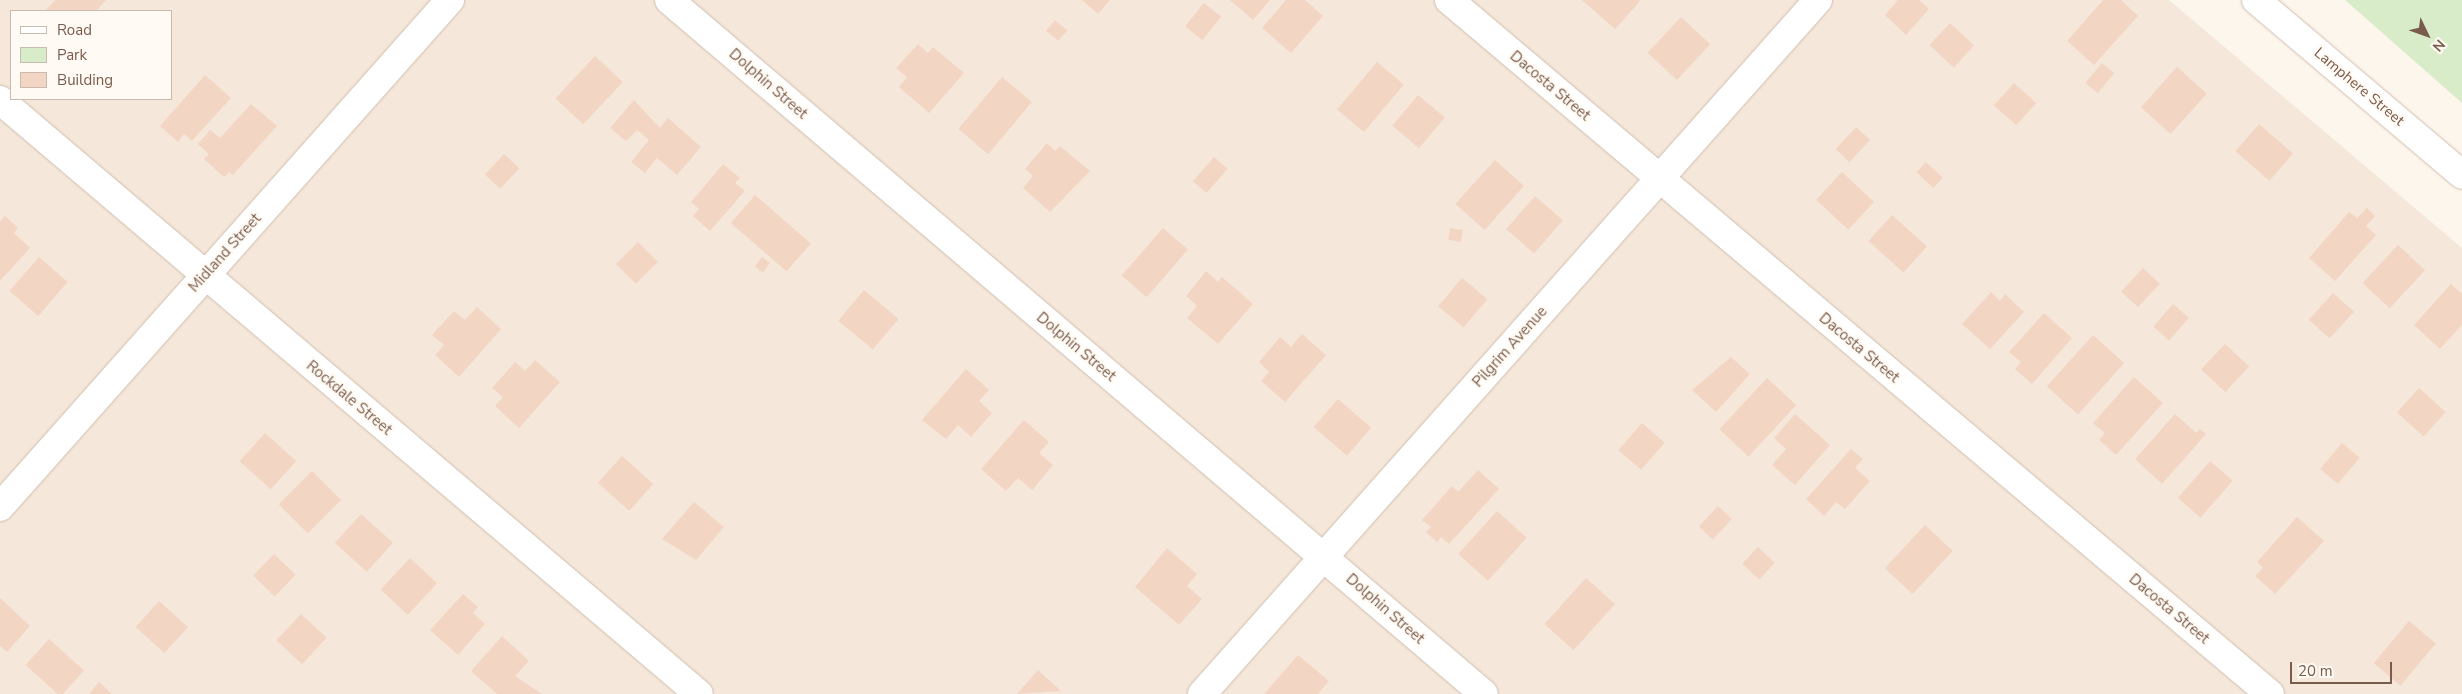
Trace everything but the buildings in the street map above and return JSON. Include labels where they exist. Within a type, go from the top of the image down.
[{"type":"street","name":"Midland Street","points":[[0,507],[450,0]]},
{"type":"street","name":"Dolphin Street","points":[[669,0],[1484,694]]},
{"type":"street","name":"Dacosta Street","points":[[1449,0],[2270,694]]},
{"type":"street","name":"Pilgrim Avenue","points":[[1202,694],[1818,0]]},
{"type":"street","name":"Lamphere Street","points":[[2256,0],[2462,175]]},
{"type":"street","name":"Rockdale Street","points":[[0,100],[699,694]]},
{"type":"shaded area","points":[[0,0],[2169,0],[2462,248],[2462,694],[0,694]]},
{"type":"green space","points":[[2345,0],[2462,0],[2462,103]]}]
